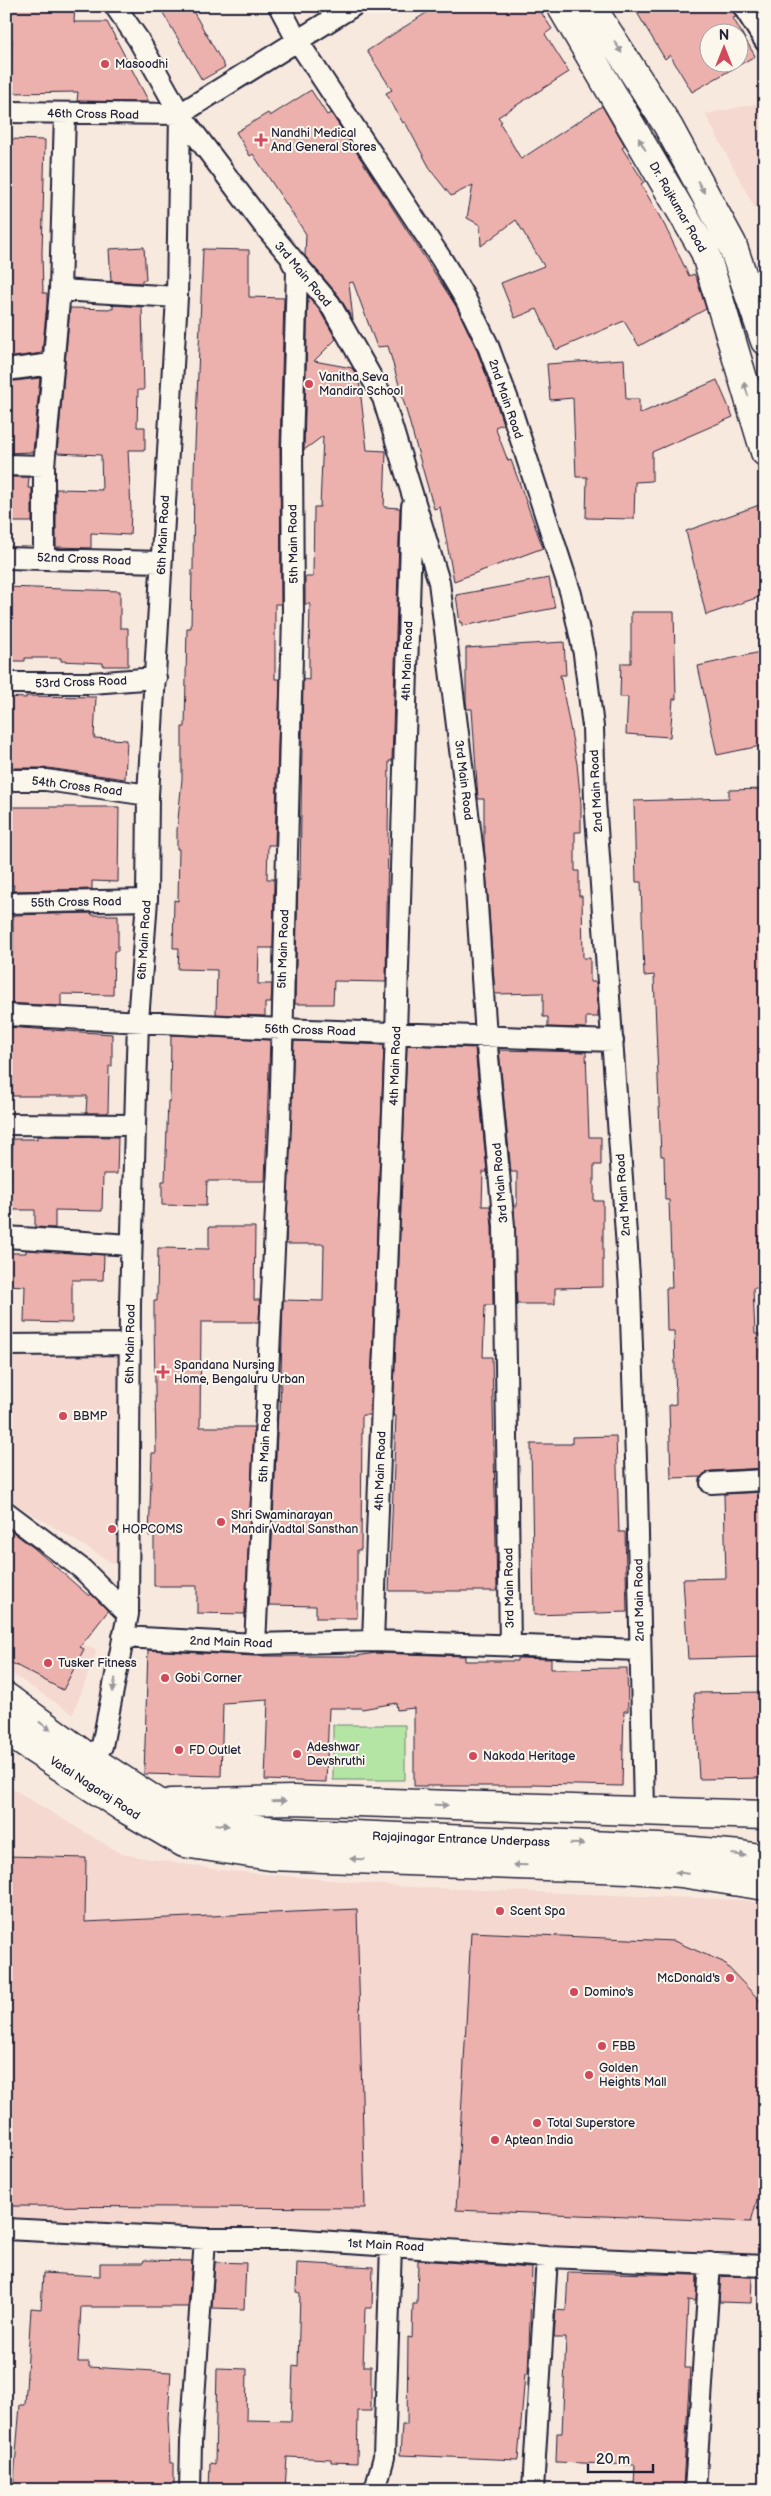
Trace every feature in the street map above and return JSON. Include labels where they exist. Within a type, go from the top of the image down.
[{"type":"main road","name":"Dr. Rajkumar Road","points":[[561,6],[705,252],[765,452]]},
{"type":"main road","points":[[592,6],[668,126],[732,244],[757,301],[765,341]]},
{"type":"main road","name":"Vatal Nagaraj Road","points":[[6,1697],[90,1758],[160,1804]]},
{"type":"main road","name":"Vatal Nagaraj Road","points":[[6,1730],[124,1808],[184,1843]]},
{"type":"main road","points":[[160,1804],[293,1800],[765,1815]]},
{"type":"main road","name":"Rajajinagar Entrance Underpass","points":[[160,1804],[208,1823],[283,1832],[658,1848],[765,1859]]},
{"type":"main road","name":"Rajajinagar Entrance Underpass","points":[[184,1843],[270,1856],[681,1873],[765,1886]]},
{"type":"street","name":"3rd Main Road","points":[[115,6],[138,39],[180,114],[288,256],[330,304],[383,398],[413,491],[439,582],[474,860],[486,1036],[504,1226],[510,1646]]},
{"type":"street","name":"2nd Main Road","points":[[278,6],[297,40],[442,260],[466,300],[487,344],[508,400],[571,594],[584,654],[593,727],[595,801],[630,1290],[637,1488],[644,1810]]},
{"type":"street","points":[[180,114],[353,6]]},
{"type":"street","points":[[743,6],[765,41]]},
{"type":"street","name":"46th Cross Road","points":[[6,112],[180,114]]},
{"type":"street","points":[[44,558],[44,466],[60,290],[65,114]]},
{"type":"street","name":"6th Main Road","points":[[90,1758],[102,1746],[128,1614],[131,1245],[134,1126],[138,1021],[147,900],[148,795],[177,297],[180,114]]},
{"type":"street","name":"5th Main Road","points":[[255,1644],[280,1126],[293,616],[292,448],[297,270],[288,256]]},
{"type":"street","points":[[60,290],[177,297]]},
{"type":"street","points":[[6,370],[52,364]]},
{"type":"street","points":[[6,465],[44,466]]},
{"type":"street","name":"4th Main Road","points":[[373,1641],[396,1033],[413,491]]},
{"type":"street","name":"52nd Cross Road","points":[[6,558],[161,562]]},
{"type":"street","name":"53rd Cross Road","points":[[6,684],[92,684],[156,678]]},
{"type":"street","name":"54th Cross Road","points":[[6,780],[46,780],[148,795]]},
{"type":"street","name":"55th Cross Road","points":[[6,903],[147,900]]},
{"type":"street","name":"56th Cross Road","points":[[6,1015],[281,1029],[613,1040]]},
{"type":"street","points":[[6,1124],[134,1126]]},
{"type":"street","points":[[6,1237],[131,1245]]},
{"type":"street","points":[[6,1344],[130,1344]]},
{"type":"street","points":[[711,1483],[765,1480]]},
{"type":"street","points":[[6,1512],[82,1569],[128,1614]]},
{"type":"street","name":"2nd Main Road","points":[[123,1637],[255,1644],[373,1641],[640,1650]]},
{"type":"street","points":[[6,2229],[6,2236]]},
{"type":"street","name":"1st Main Road","points":[[6,2229],[205,2239],[290,2239],[547,2256],[765,2266]]},
{"type":"street","points":[[190,2490],[191,2442],[205,2239]]},
{"type":"street","points":[[375,2490],[384,2456],[391,2246]]},
{"type":"street","points":[[533,2490],[547,2256]]},
{"type":"street","points":[[695,2490],[710,2264]]},
{"type":"shaded area","points":[[765,102],[765,221],[758,214],[705,114]]},
{"type":"shaded area","name":"BBMP","points":[[6,1335],[120,1336],[119,1567],[9,1500],[6,1495]]},
{"type":"shaded area","points":[[6,1598],[16,1610],[97,1651],[73,1714],[6,1670]]},
{"type":"shaded area","points":[[6,1785],[121,1854],[220,1870],[408,1887],[745,1900],[765,1905],[765,2256],[416,2244],[6,2219]]},
{"type":"green space","points":[[333,1725],[405,1725],[405,1780],[333,1780]]},
{"type":"building","points":[[6,6],[75,6],[74,22],[107,22],[149,102],[77,101],[78,92],[11,93],[12,39],[6,39]]},
{"type":"building","points":[[159,6],[190,6],[225,67],[202,80]]},
{"type":"building","points":[[437,6],[537,6],[552,29],[545,34],[569,72],[498,117],[502,122],[500,123],[521,159],[602,106],[625,146],[622,148],[644,182],[641,184],[665,226],[689,276],[694,274],[706,309],[639,346],[624,321],[556,350],[537,309],[515,318],[501,283],[544,266],[516,220],[481,246],[480,225],[467,218],[473,185],[451,196],[432,172],[405,122],[403,123],[386,93],[392,90],[367,51]]},
{"type":"building","points":[[633,6],[731,6],[736,17],[733,18],[735,22],[698,22],[698,72],[727,72],[692,92],[670,55],[665,59]]},
{"type":"building","points":[[748,44],[755,56],[748,60]]},
{"type":"building","points":[[311,90],[327,115],[331,113],[456,306],[476,348],[493,393],[503,424],[495,427],[508,461],[511,460],[543,548],[454,581],[440,507],[434,509],[388,346],[377,347],[353,282],[349,283],[353,320],[339,296],[305,256],[306,234],[253,154],[250,156],[236,132],[268,113],[270,116]]},
{"type":"building","points":[[6,139],[45,140],[42,253],[43,293],[47,293],[47,304],[42,353],[6,358]]},
{"type":"building","points":[[144,247],[146,280],[142,280],[142,283],[111,281],[109,249]]},
{"type":"building","points":[[203,249],[249,250],[249,297],[284,298],[280,448],[281,604],[275,604],[275,679],[280,679],[275,845],[268,845],[267,879],[274,879],[273,948],[259,948],[258,984],[272,984],[271,1003],[265,1003],[265,1016],[216,1014],[217,970],[178,969],[179,948],[173,948],[174,900],[178,901],[179,849],[177,849],[177,830],[182,779],[182,727],[185,727],[187,628],[191,628],[194,471]]},
{"type":"building","points":[[308,296],[320,311],[336,339],[314,361],[352,368],[359,380],[367,450],[386,451],[384,507],[400,508],[392,761],[389,761],[386,982],[334,981],[333,1004],[295,1004],[298,880],[300,880],[303,679],[309,680],[310,604],[305,604],[305,577],[313,577],[314,507],[320,507],[323,436],[304,450]]},
{"type":"building","points":[[113,305],[142,307],[144,390],[138,390],[137,427],[145,427],[145,450],[128,450],[131,510],[130,535],[91,533],[91,548],[56,547],[56,489],[102,490],[101,455],[57,453],[70,308],[113,309]]},
{"type":"building","points":[[624,359],[626,399],[639,399],[639,414],[717,380],[733,417],[652,452],[652,481],[635,482],[634,519],[586,518],[587,477],[576,477],[573,398],[550,400],[547,364]]},
{"type":"building","points":[[40,378],[33,452],[6,453],[6,382]]},
{"type":"building","points":[[6,477],[29,477],[28,488],[32,488],[32,522],[6,522]]},
{"type":"building","points":[[765,503],[765,595],[706,615],[686,531]]},
{"type":"building","points":[[549,578],[555,608],[462,626],[462,622],[460,623],[456,595]]},
{"type":"building","points":[[6,587],[120,591],[120,628],[128,628],[128,666],[103,666],[103,663],[61,661],[61,658],[25,658],[25,661],[7,661]]},
{"type":"building","points":[[631,612],[674,612],[676,699],[673,699],[670,737],[626,734],[628,697],[620,697],[621,663],[631,663]]},
{"type":"building","points":[[564,642],[566,675],[560,675],[577,764],[581,804],[581,832],[575,832],[575,871],[579,871],[579,896],[582,896],[583,958],[590,958],[590,982],[596,982],[598,1007],[598,1017],[586,1017],[586,1028],[548,1027],[548,1017],[543,1017],[543,993],[495,994],[484,843],[484,799],[478,799],[472,709],[467,709],[466,701],[466,648]]},
{"type":"building","points":[[765,651],[765,745],[717,755],[698,666]]},
{"type":"building","points":[[26,696],[96,697],[94,738],[127,740],[125,779],[48,768],[6,768],[6,697],[26,698]]},
{"type":"building","points":[[765,789],[765,1288],[753,1288],[755,1334],[760,1334],[761,1386],[765,1386],[765,1468],[710,1471],[701,1477],[671,1478],[669,1405],[676,1404],[674,1331],[667,1331],[666,1288],[672,1288],[669,1200],[665,1200],[664,1156],[661,1156],[654,975],[644,976],[641,882],[636,882],[634,801],[729,798],[729,790]]},
{"type":"building","points":[[6,807],[119,807],[118,882],[92,881],[92,889],[13,891],[14,885],[6,885]]},
{"type":"building","points":[[92,913],[92,915],[118,915],[118,951],[114,951],[113,995],[61,994],[61,1006],[6,1003],[6,953],[13,952],[13,915]]},
{"type":"building","points":[[6,1027],[112,1034],[112,1066],[109,1066],[108,1113],[86,1113],[87,1096],[12,1096],[12,1059],[6,1059]]},
{"type":"building","points":[[171,1035],[270,1040],[265,1181],[207,1181],[206,1206],[162,1205],[162,1181],[165,1181],[168,1101],[170,1101]]},
{"type":"building","points":[[294,1041],[384,1045],[370,1415],[362,1415],[361,1550],[357,1550],[357,1618],[316,1618],[316,1606],[269,1605],[278,1412],[280,1412],[283,1300],[323,1301],[324,1244],[286,1244]]},
{"type":"building","points":[[407,1045],[475,1048],[487,1172],[483,1172],[482,1206],[490,1206],[492,1227],[493,1305],[485,1305],[483,1357],[492,1357],[497,1591],[389,1591],[396,1416],[393,1415]]},
{"type":"building","points":[[499,1050],[586,1052],[589,1137],[601,1137],[601,1165],[594,1165],[594,1201],[603,1201],[603,1287],[555,1288],[555,1304],[517,1304],[514,1206],[517,1206],[517,1172],[511,1172]]},
{"type":"building","points":[[37,1136],[118,1137],[117,1174],[103,1174],[102,1211],[55,1210],[55,1228],[35,1227],[35,1210],[9,1210],[13,1139],[37,1139]]},
{"type":"building","points":[[209,1227],[255,1227],[254,1300],[260,1300],[259,1322],[201,1322],[200,1427],[254,1427],[245,1614],[197,1613],[197,1586],[154,1586],[154,1536],[149,1536],[152,1453],[156,1453],[154,1301],[157,1301],[158,1248],[209,1249]]},
{"type":"building","points":[[26,1250],[104,1255],[103,1280],[72,1280],[72,1323],[24,1322],[25,1286],[6,1285],[6,1253],[26,1253]]},
{"type":"building","points":[[616,1436],[619,1532],[625,1532],[627,1612],[534,1615],[531,1444],[572,1444],[572,1437]]},
{"type":"building","points":[[765,1492],[765,1509],[763,1509],[765,1657],[688,1659],[683,1579],[726,1578],[724,1494]]},
{"type":"building","points":[[6,1527],[34,1548],[89,1596],[91,1594],[108,1611],[80,1647],[84,1649],[63,1690],[6,1660]]},
{"type":"building","points":[[148,1650],[254,1656],[357,1656],[375,1653],[465,1656],[465,1661],[517,1661],[517,1658],[551,1659],[551,1669],[627,1668],[628,1711],[624,1711],[622,1786],[532,1784],[532,1786],[414,1786],[414,1708],[397,1710],[396,1703],[362,1709],[329,1708],[326,1782],[265,1780],[268,1700],[223,1703],[221,1776],[144,1774]]},
{"type":"building","points":[[765,1692],[765,1778],[699,1779],[694,1693]]},
{"type":"building","points":[[6,1856],[86,1858],[85,1922],[357,1909],[365,2208],[6,2206]]},
{"type":"building","name":"Golden Heights Mall","points":[[471,1932],[674,1941],[723,1962],[765,2006],[765,2170],[751,2222],[456,2210]]},
{"type":"building","points":[[144,2260],[192,2261],[188,2307],[81,2307],[78,2362],[89,2362],[89,2367],[171,2372],[168,2418],[170,2463],[174,2463],[174,2490],[13,2490],[20,2405],[25,2405],[31,2308],[41,2309],[43,2273],[100,2276],[100,2263],[143,2263]]},
{"type":"building","points":[[418,2260],[532,2268],[528,2374],[525,2374],[518,2460],[400,2455],[402,2425],[407,2425],[408,2337],[412,2338],[413,2304],[417,2304]]},
{"type":"building","points":[[215,2262],[246,2263],[244,2309],[212,2308]]},
{"type":"building","points":[[297,2263],[373,2267],[372,2308],[365,2308],[363,2366],[371,2366],[371,2411],[358,2411],[357,2463],[331,2462],[331,2459],[287,2457],[285,2490],[209,2490],[210,2463],[215,2464],[217,2368],[247,2369],[246,2420],[291,2421],[293,2365],[298,2366],[300,2293],[296,2292]]},
{"type":"building","points":[[568,2272],[697,2275],[696,2301],[688,2300],[685,2368],[690,2368],[683,2487],[634,2485],[635,2465],[556,2462],[557,2433],[562,2433],[566,2338],[554,2338],[556,2310],[566,2311]]},
{"type":"building","points":[[721,2276],[752,2277],[751,2303],[719,2302]]},
{"type":"place","name":"Masoodhi","points":[[105,64]]},
{"type":"place","name":"Nandhi Medical And General Stores","points":[[261,140]]},
{"type":"place","name":"Vanitha Seva Mandira School","points":[[309,384]]},
{"type":"place","name":"Spandana Nursing Home, Bengaluru Urban","points":[[163,1372]]},
{"type":"place","name":"BBMP","points":[[63,1416]]},
{"type":"place","name":"Shri Swaminarayan Mandir Vadtal Sansthan","points":[[221,1522]]},
{"type":"place","name":"HOPCOMS","points":[[112,1529]]},
{"type":"place","name":"Tusker Fitness","points":[[48,1663]]},
{"type":"place","name":"Gobi Corner","points":[[165,1678]]},
{"type":"place","name":"FD Outlet","points":[[179,1750]]},
{"type":"place","name":"Adeshwar Devshruthi","points":[[297,1754]]},
{"type":"place","name":"Nakoda Heritage","points":[[473,1756]]},
{"type":"place","name":"Scent Spa","points":[[500,1911]]},
{"type":"place","name":"McDonald's","points":[[730,1978]]},
{"type":"place","name":"Domino's","points":[[574,1992]]},
{"type":"place","name":"FBB","points":[[602,2046]]},
{"type":"place","name":"Golden Heights Mall","points":[[589,2075]]},
{"type":"place","name":"Total Superstore","points":[[537,2123]]},
{"type":"place","name":"Aptean India","points":[[495,2140]]}]
